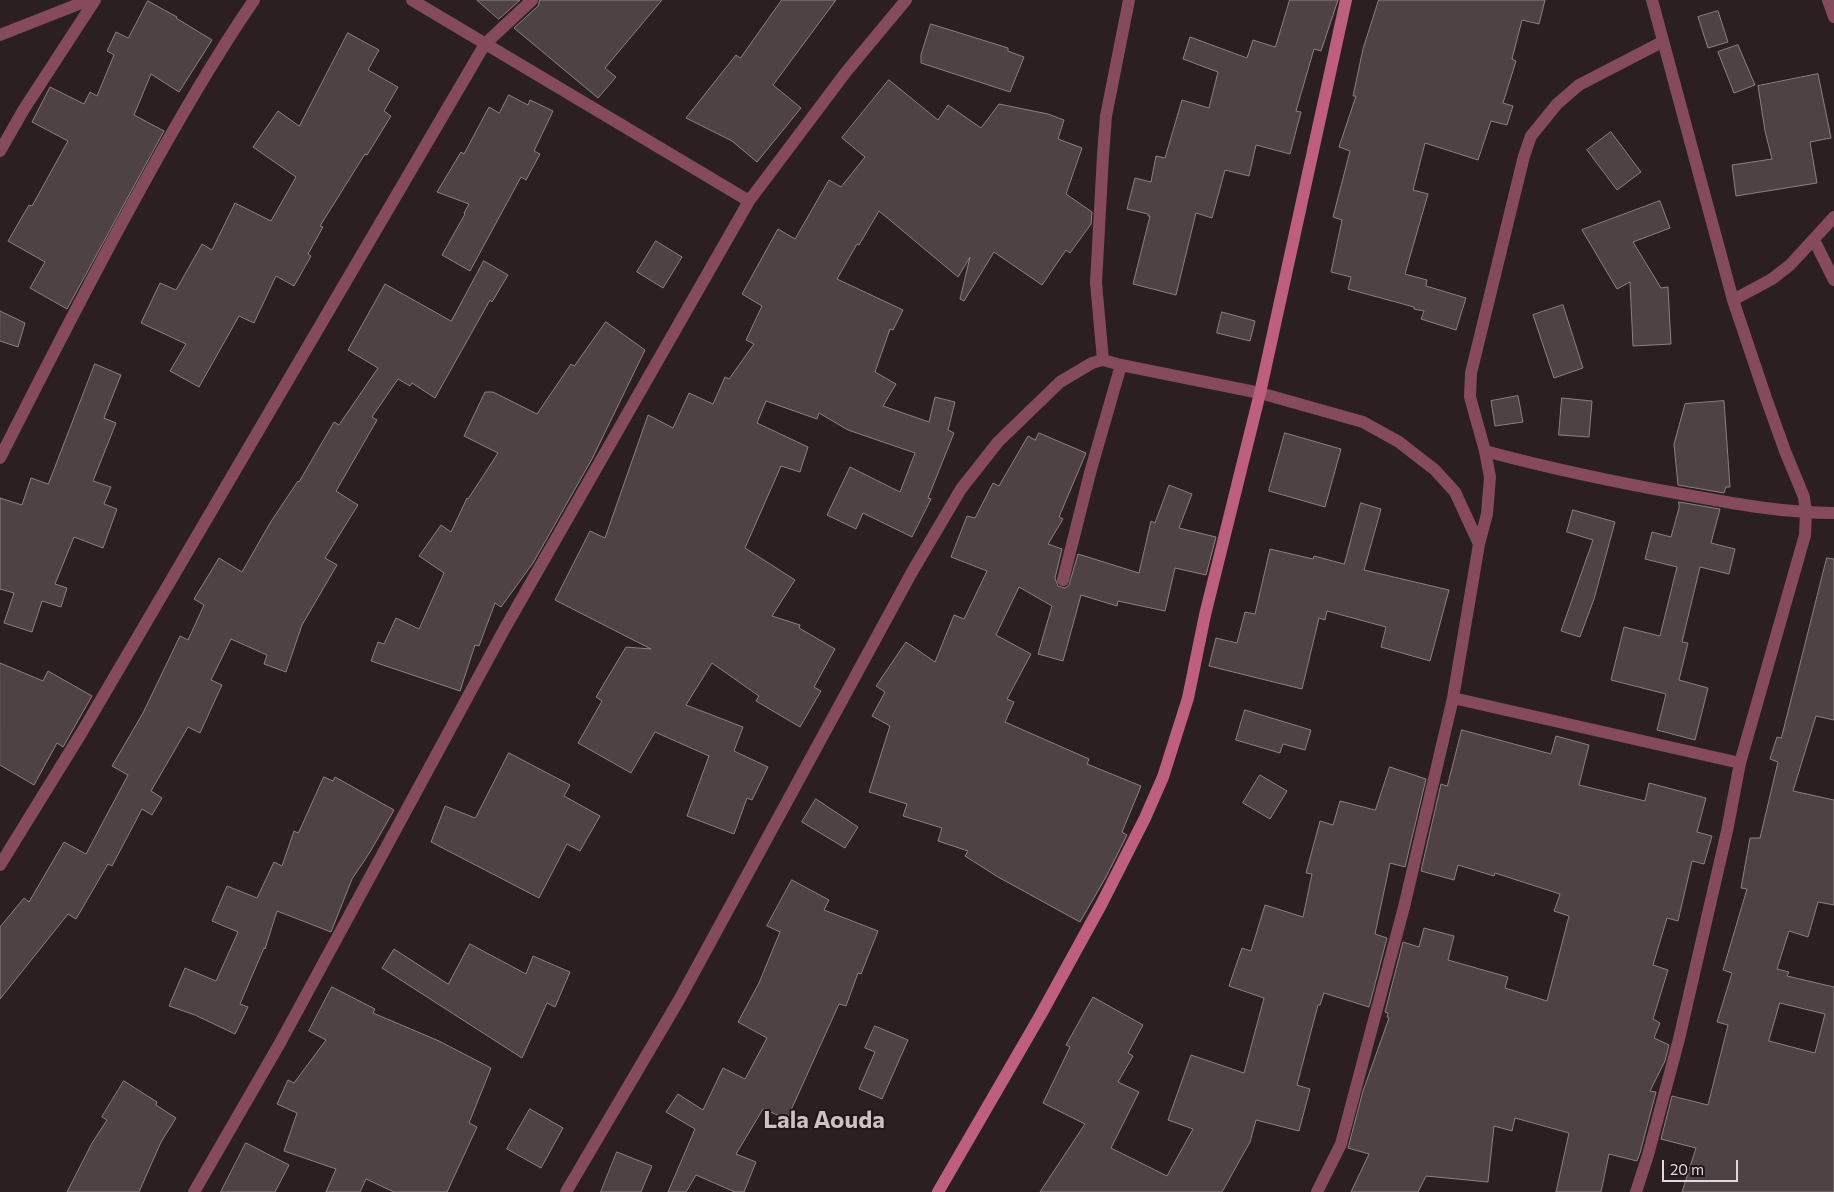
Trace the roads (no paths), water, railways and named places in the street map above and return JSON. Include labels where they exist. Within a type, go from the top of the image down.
[{"type":"main road","points":[[938,1192],[1040,1016],[1102,903],[1145,818],[1163,777],[1188,698],[1205,615],[1260,393],[1346,0]]},
{"type":"street","points":[[0,35],[89,0]]},
{"type":"street","points":[[0,151],[24,109],[95,0]]},
{"type":"street","points":[[0,458],[99,264],[178,119],[229,35],[254,0]]},
{"type":"street","points":[[412,0],[749,201]]},
{"type":"street","points":[[0,865],[82,732],[485,44],[532,0]]},
{"type":"street","points":[[194,1192],[280,1043],[505,628],[749,201],[846,72],[906,0]]},
{"type":"street","points":[[1103,360],[1096,283],[1102,155],[1106,116],[1129,0]]},
{"type":"street","points":[[1636,1192],[1648,1155],[1679,1039],[1727,831],[1740,763],[1805,535],[1806,513],[1804,497],[1772,416],[1733,300],[1652,0]]},
{"type":"street","points":[[1828,0],[1834,17]]},
{"type":"street","points":[[1317,1192],[1341,1144],[1404,907],[1453,698],[1479,544],[1487,514],[1490,477],[1470,397],[1472,373],[1524,156],[1531,136],[1557,104],[1580,84],[1662,42]]},
{"type":"street","points":[[1733,300],[1790,265],[1834,217]]},
{"type":"street","points":[[1814,240],[1834,280]]},
{"type":"street","points":[[566,1192],[678,1000],[912,572],[961,489],[998,442],[1060,382],[1092,363],[1103,360],[1260,393],[1363,422],[1399,442],[1435,470],[1455,492],[1479,544]]},
{"type":"street","points":[[1063,580],[1090,473],[1121,365]]},
{"type":"street","points":[[1485,451],[1536,465],[1636,486],[1757,508],[1806,513],[1834,513]]},
{"type":"street","points":[[1453,698],[1740,763]]},
{"type":"district","name":"Lala Aouda","points":[[824,1120]]}]
